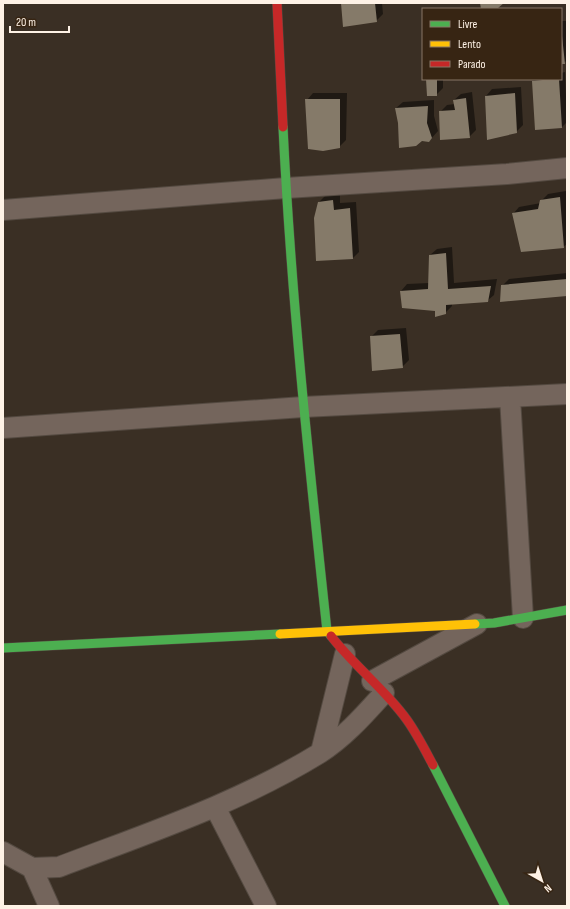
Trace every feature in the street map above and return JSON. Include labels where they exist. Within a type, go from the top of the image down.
[{"type":"street","points":[[277,3],[286,188],[303,407],[327,631],[345,654],[378,687],[407,720],[428,756],[505,906]]},
{"type":"street","points":[[3,210],[286,188],[507,174],[567,168]]},
{"type":"street","points":[[3,428],[303,407],[567,394]]},
{"type":"street","points":[[510,397],[523,618]]},
{"type":"street","points":[[3,648],[494,623],[567,610]]},
{"type":"street","points":[[3,852],[32,868],[59,867],[215,807],[257,787],[321,752],[359,721],[378,687],[477,624]]},
{"type":"street","points":[[321,752],[345,654]]},
{"type":"street","points":[[215,807],[266,906]]},
{"type":"street","points":[[32,868],[49,906]]},
{"type":"building","points":[[341,3],[375,3],[377,22],[343,27]]},
{"type":"building","points":[[480,3],[504,3],[498,8],[481,8]]},
{"type":"building","points":[[562,36],[565,64],[562,64]]},
{"type":"building","points":[[426,80],[437,80],[437,96],[427,96]]},
{"type":"building","points":[[559,80],[562,128],[535,130],[532,81]]},
{"type":"building","points":[[515,93],[517,133],[487,140],[485,96]]},
{"type":"building","points":[[466,98],[470,138],[440,140],[439,111],[455,110],[453,100]]},
{"type":"building","points":[[305,99],[340,99],[340,148],[323,151],[308,149]]},
{"type":"building","points":[[428,106],[427,123],[432,138],[429,142],[422,141],[416,146],[399,148],[398,123],[395,108]]},
{"type":"building","points":[[560,197],[564,248],[521,252],[512,213],[538,209],[540,200]]},
{"type":"building","points":[[333,200],[334,210],[350,208],[353,259],[316,261],[314,218],[318,202]]},
{"type":"building","points":[[446,253],[448,289],[491,286],[488,302],[446,305],[446,314],[435,317],[435,311],[402,308],[400,291],[428,289],[429,255]]},
{"type":"building","points":[[567,279],[567,296],[500,302],[501,285]]},
{"type":"building","points":[[400,334],[403,368],[372,371],[370,336]]},
{"type":"traffic: fast","points":[[283,127],[286,190],[301,379],[327,631],[331,636]]},
{"type":"traffic: fast","points":[[475,624],[494,623],[567,610]]},
{"type":"traffic: fast","points":[[3,648],[280,634]]},
{"type":"traffic: fast","points":[[433,765],[505,906]]},
{"type":"traffic: slow","points":[[280,634],[475,624]]},
{"type":"traffic: jam","points":[[277,3],[283,127]]},
{"type":"traffic: jam","points":[[331,636],[407,720],[433,765]]}]
